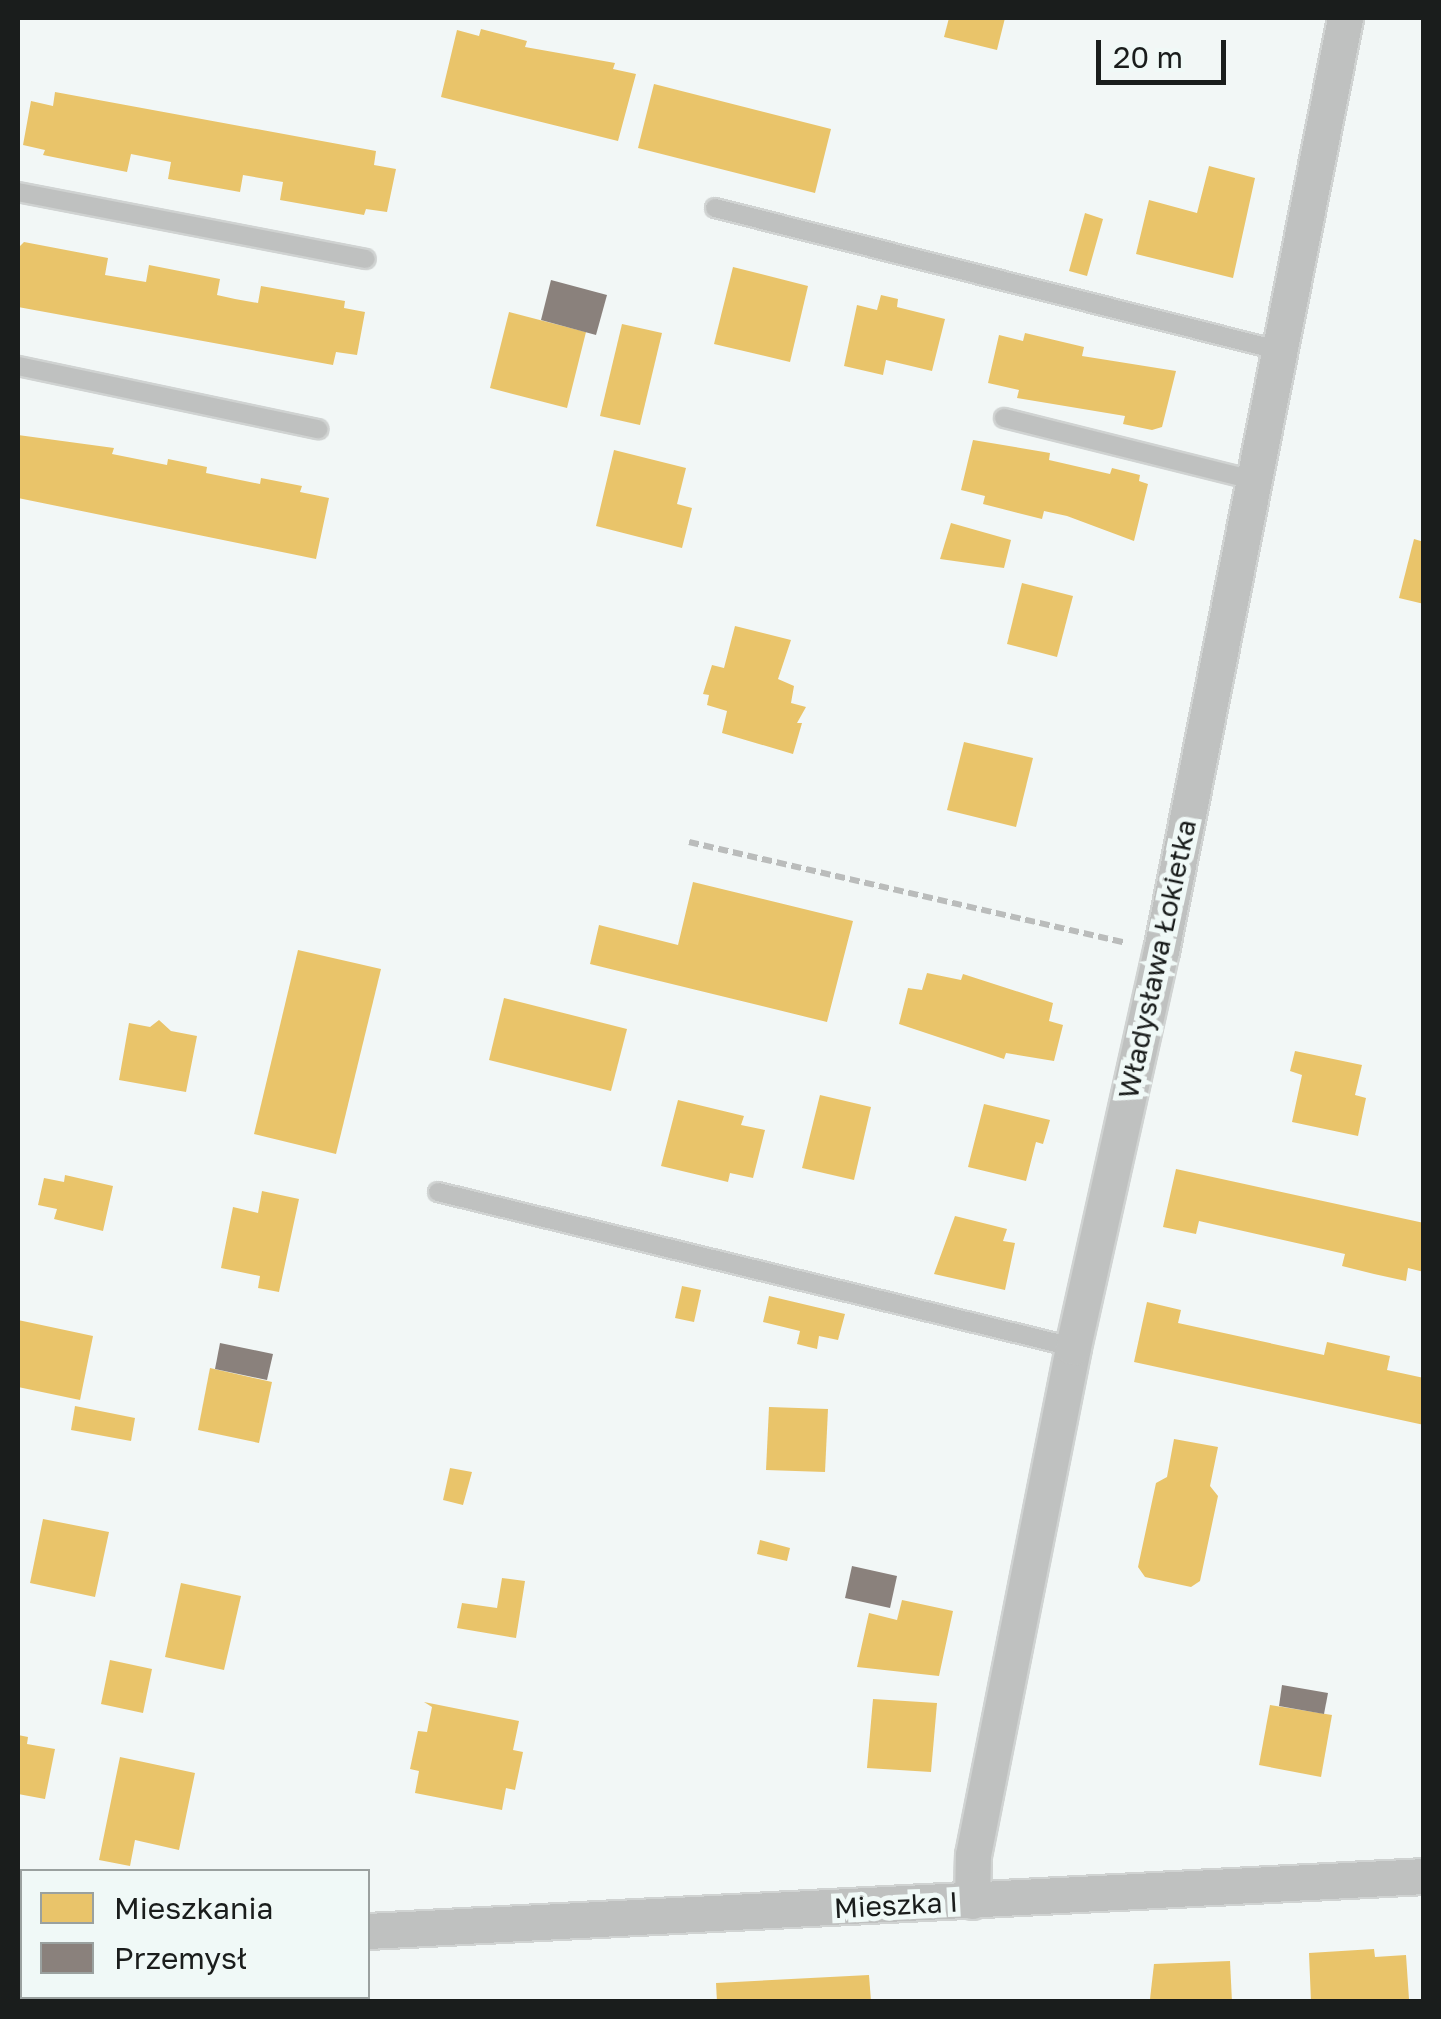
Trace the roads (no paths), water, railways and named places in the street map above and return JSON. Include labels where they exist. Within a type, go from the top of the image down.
[{"type":"street","name":"Władysława Łokietka","points":[[972,1901],[973,1855],[1073,1347],[1160,951],[1345,18]]},
{"type":"street","name":"Mieszka I","points":[[370,1932],[1424,1876]]},
{"type":"lane","points":[[18,192],[366,259]]},
{"type":"lane","points":[[715,208],[1278,350]]},
{"type":"lane","points":[[18,366],[318,429]]},
{"type":"lane","points":[[1004,418],[1253,480]]},
{"type":"lane","points":[[438,1192],[1073,1347]]}]
